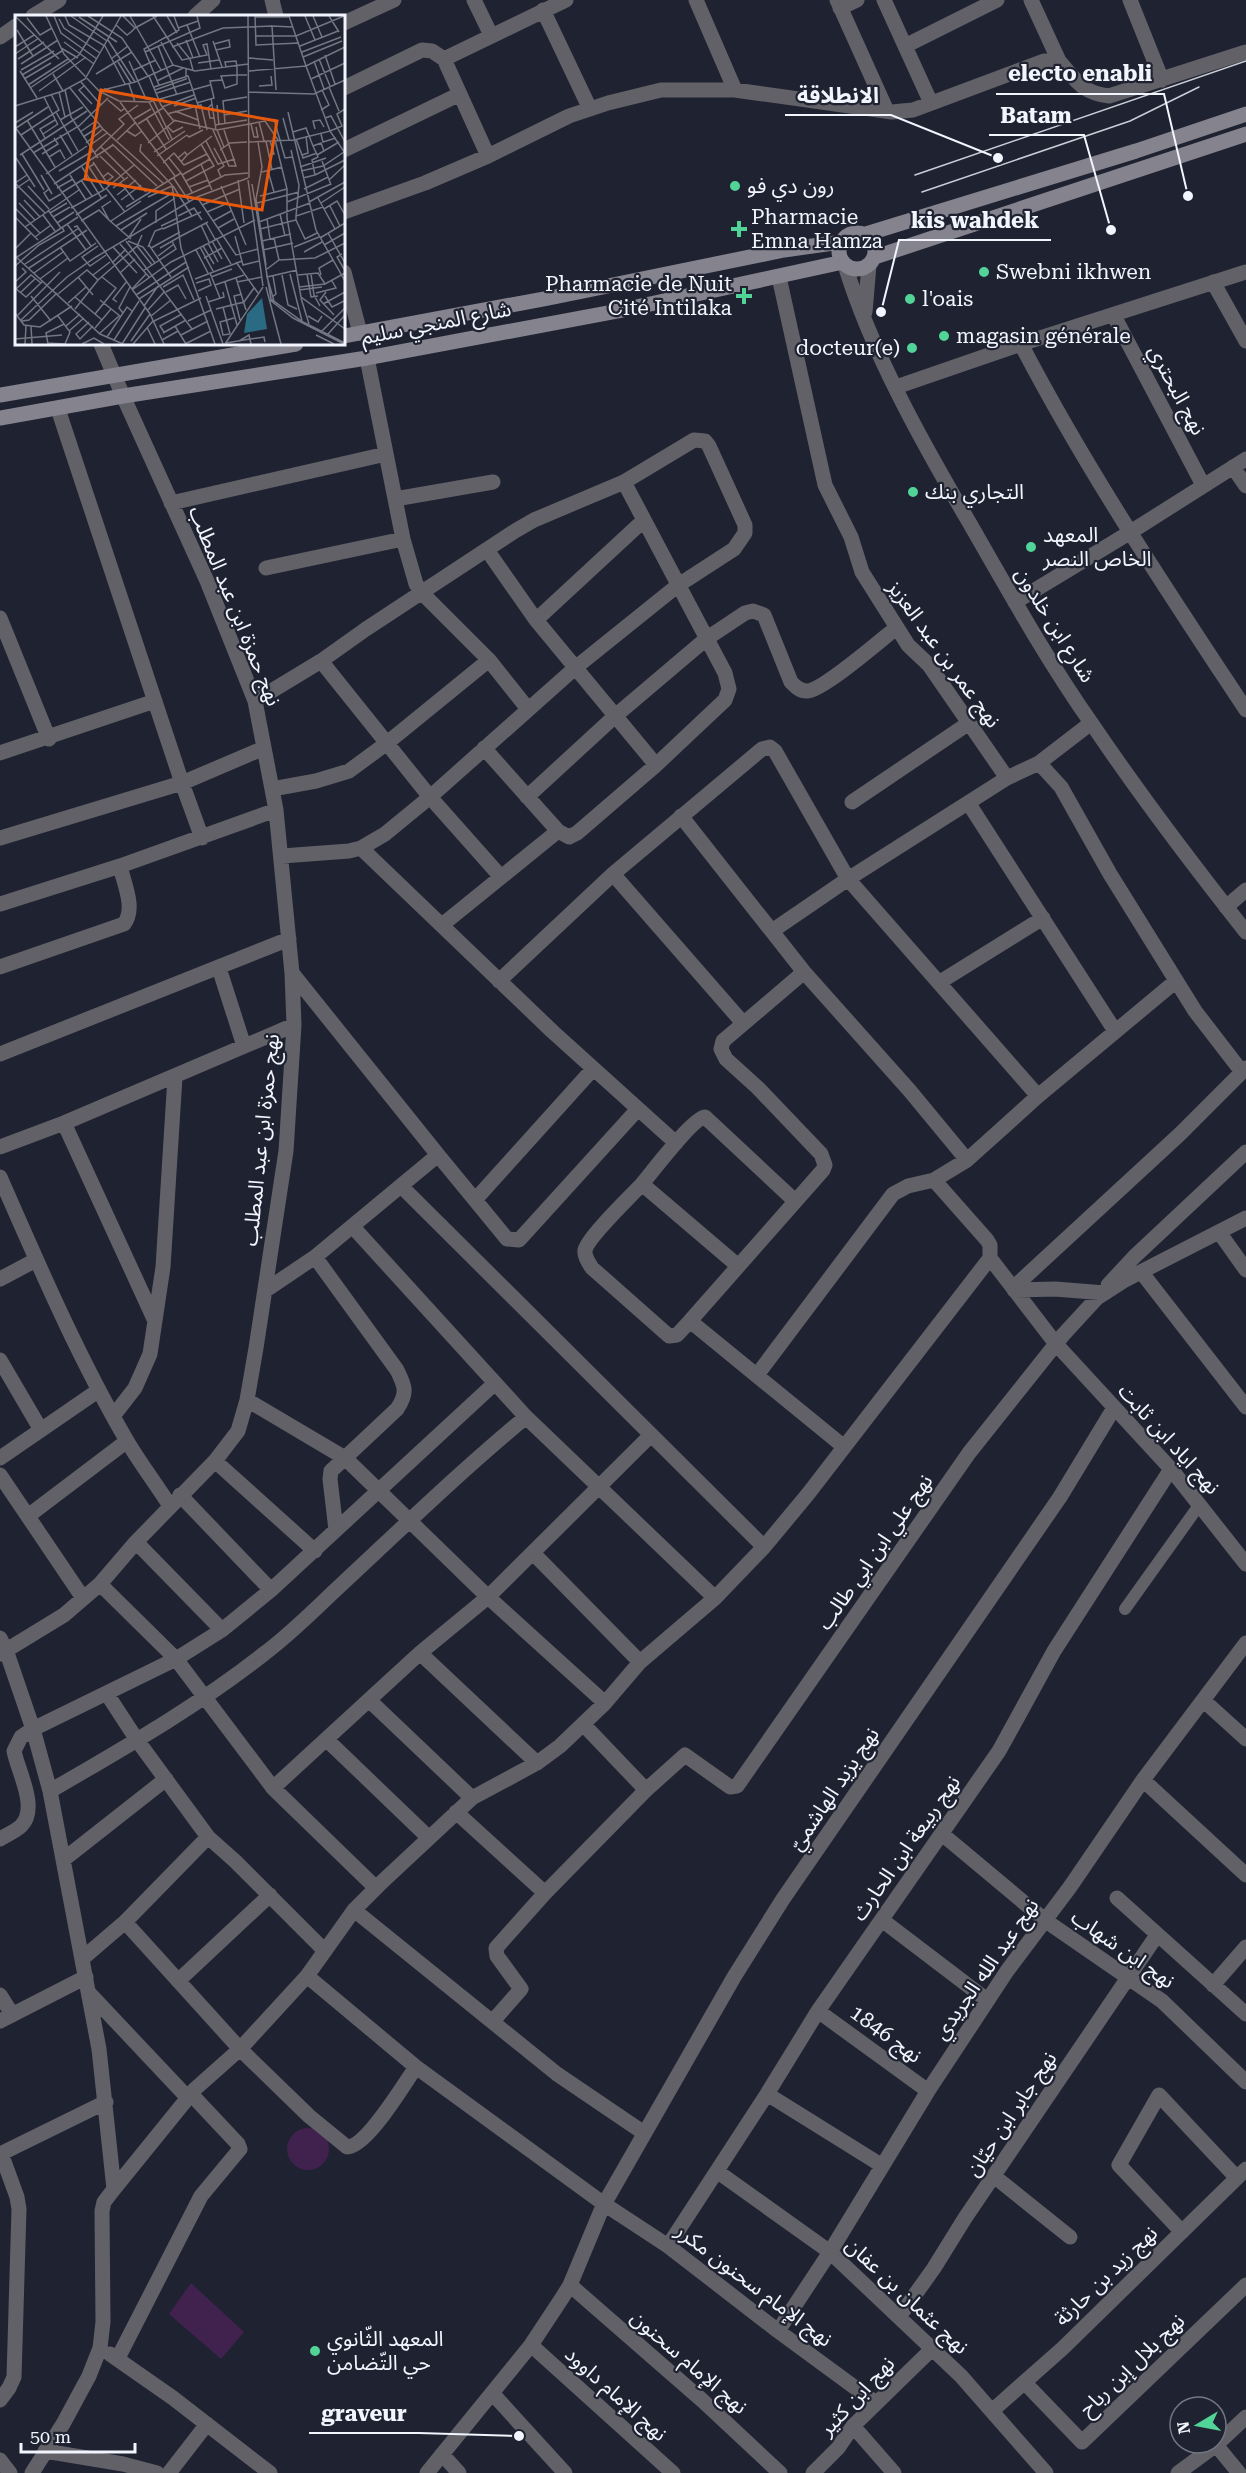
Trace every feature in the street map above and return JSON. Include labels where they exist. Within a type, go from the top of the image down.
[{"type":"main road","points":[[1246,114],[1136,151],[866,234],[852,233],[841,242],[839,252],[844,264],[853,269],[861,269],[872,261],[1246,134]]},
{"type":"main road","points":[[866,234],[875,244],[872,261]]},
{"type":"main road","name":"شارع المنجي سليم","points":[[345,336],[596,289],[783,250],[841,242]]},
{"type":"main road","name":"شارع المنجي سليم","points":[[0,418],[123,396],[367,358],[618,311],[844,264]]},
{"type":"main road","points":[[0,395],[290,345]]},
{"type":"street","points":[[35,15],[59,0]]},
{"type":"street","points":[[196,15],[213,0]]},
{"type":"street","points":[[272,0],[276,15]]},
{"type":"street","points":[[345,23],[394,0]]},
{"type":"street","points":[[474,0],[491,35]]},
{"type":"street","points":[[444,59],[566,0]]},
{"type":"street","points":[[697,0],[735,90]]},
{"type":"street","points":[[857,0],[838,4],[887,111]]},
{"type":"street","points":[[884,0],[931,103]]},
{"type":"street","points":[[905,46],[997,0]]},
{"type":"street","points":[[1031,0],[1059,61],[1084,90],[1095,95],[1109,96],[1246,52]]},
{"type":"street","points":[[1130,0],[1162,80]]},
{"type":"street","points":[[543,10],[590,109]]},
{"type":"street","points":[[0,37],[15,27]]},
{"type":"street","points":[[345,88],[422,50],[432,51],[444,59],[488,156]]},
{"type":"street","points":[[345,212],[425,183],[488,156],[542,128],[590,109],[661,90],[735,90],[887,111],[913,110],[1027,66],[1044,61],[1059,61]]},
{"type":"street","points":[[345,150],[460,94]]},
{"type":"street","points":[[864,318],[872,261]]},
{"type":"street","points":[[844,264],[864,318]]},
{"type":"street","points":[[896,387],[1021,344],[1246,272]]},
{"type":"street","points":[[345,276],[360,333]]},
{"type":"street","name":"نهج عمر بن عبد العزيز","points":[[779,277],[825,484],[850,537],[862,572],[912,652],[929,665],[1007,778]]},
{"type":"street","points":[[1213,282],[1246,341]]},
{"type":"street","name":"نهج البحتري","points":[[1114,315],[1203,484]]},
{"type":"street","name":"شارع ابن خلدون","points":[[864,318],[896,387],[941,474],[1015,602],[1091,723],[1246,932]]},
{"type":"street","points":[[1021,344],[1059,417],[1129,533],[1246,710]]},
{"type":"street","name":"نهج حمزة ابن عبد المطلب","points":[[2,1647],[64,1614],[100,1584],[175,1500],[215,1461],[238,1431],[247,1400],[266,1290],[286,1151],[294,1025],[292,973],[276,810],[255,701],[207,580],[113,374],[103,345]]},
{"type":"street","points":[[367,358],[403,539],[416,584],[422,593],[489,660],[528,709]]},
{"type":"street","points":[[58,409],[154,701],[202,838]]},
{"type":"street","points":[[255,701],[321,661],[534,520],[624,482],[694,440],[705,441],[709,446],[740,511],[745,533],[734,549],[677,586],[575,668],[385,834],[361,848],[339,853],[282,856]]},
{"type":"street","points":[[171,503],[386,454]]},
{"type":"street","points":[[1015,602],[1240,463],[1246,486]]},
{"type":"street","points":[[395,499],[493,482]]},
{"type":"street","points":[[484,748],[558,831],[570,837],[656,765],[728,695],[729,683],[725,673],[624,482]]},
{"type":"street","points":[[536,620],[643,520]]},
{"type":"street","points":[[266,568],[403,539]]},
{"type":"street","points":[[487,550],[536,620],[656,765]]},
{"type":"street","points":[[526,797],[614,717],[706,639],[745,613],[759,612],[764,615],[791,682],[797,688],[807,691],[823,685],[896,628]]},
{"type":"street","points":[[1,622],[49,739]]},
{"type":"street","points":[[272,789],[316,781],[349,771],[489,660]]},
{"type":"street","points":[[321,661],[430,797],[501,877]]},
{"type":"street","points":[[0,753],[49,739],[154,701]]},
{"type":"street","points":[[852,802],[969,723]]},
{"type":"street","points":[[772,931],[848,879],[1007,778],[1039,763],[1091,723]]},
{"type":"street","points":[[499,981],[613,874],[762,749],[770,747],[776,751],[848,879],[1038,1096]]},
{"type":"street","points":[[0,838],[182,783],[264,748]]},
{"type":"street","points":[[1013,1289],[1180,1134],[1244,1070],[1195,1011],[1110,874],[1061,787],[1039,763]]},
{"type":"street","points":[[969,804],[1115,1031]]},
{"type":"street","points":[[0,904],[120,866],[276,810]]},
{"type":"street","points":[[681,816],[804,972],[910,1091],[967,1160]]},
{"type":"street","points":[[442,925],[558,831]]},
{"type":"street","points":[[361,848],[499,981],[676,1143]]},
{"type":"street","points":[[0,968],[124,924],[129,918],[130,908],[120,866]]},
{"type":"street","points":[[613,874],[742,1023]]},
{"type":"street","points":[[1226,907],[1246,890]]},
{"type":"street","points":[[940,982],[1043,918]]},
{"type":"street","points":[[0,1054],[289,939]]},
{"type":"street","points":[[219,968],[244,1046]]},
{"type":"street","points":[[795,1201],[705,1117],[698,1119],[591,1239],[585,1251],[587,1260],[592,1268],[669,1336],[677,1335],[823,1170],[824,1160],[785,1115],[723,1055],[721,1049],[723,1041],[742,1023],[804,972]]},
{"type":"street","points":[[292,973],[507,1239],[519,1240],[638,1108]]},
{"type":"street","points":[[757,1375],[893,1194],[908,1186],[934,1180],[967,1160],[1038,1096],[1176,981]]},
{"type":"street","points":[[0,1146],[175,1077],[294,1025]]},
{"type":"street","points":[[475,1200],[593,1069]]},
{"type":"street","points":[[114,1415],[135,1388],[150,1354],[163,1267],[175,1077]]},
{"type":"street","points":[[64,1122],[155,1321]]},
{"type":"street","name":"نهج علي ابن ابي طالب","points":[[646,1790],[685,1755],[734,1788],[885,1576],[969,1453],[1056,1344],[1134,1257],[1246,1152]]},
{"type":"street","points":[[266,1290],[315,1257],[438,1155]]},
{"type":"street","points":[[0,1177],[36,1260],[99,1390],[127,1441],[175,1500],[271,1590]]},
{"type":"street","name":"نهج اياد ابن ثابت","points":[[934,1180],[987,1240],[990,1245],[990,1258],[1056,1344],[1171,1469],[1246,1564]]},
{"type":"street","points":[[642,1184],[737,1265]]},
{"type":"street","points":[[402,1187],[764,1547]]},
{"type":"street","points":[[1013,1289],[1055,1289],[1102,1294],[1246,1218]]},
{"type":"street","points":[[353,1227],[526,1417],[715,1598]]},
{"type":"street","points":[[1220,1232],[1246,1270]]},
{"type":"street","points":[[315,1257],[397,1370],[405,1387],[405,1398],[397,1409],[330,1474],[336,1530]]},
{"type":"street","points":[[32,2473],[68,2416],[89,2376],[100,2348],[103,2313],[102,2211],[104,2202],[114,2189],[189,2096],[240,2049],[307,1976],[354,1910],[376,1888],[472,1798],[537,1763],[560,1746],[605,1703],[640,1662],[715,1598],[764,1547],[808,1494],[990,1258]]},
{"type":"street","points":[[0,1279],[36,1260]]},
{"type":"street","points":[[1142,1273],[1246,1407]]},
{"type":"street","points":[[690,1321],[843,1446]]},
{"type":"street","points":[[0,1360],[41,1430]]},
{"type":"street","points":[[0,1839],[21,1826],[26,1818],[27,1798],[14,1751],[21,1737],[176,1659],[222,1630],[315,1551],[494,1384]]},
{"type":"street","points":[[0,1458],[99,1390]]},
{"type":"street","points":[[247,1400],[345,1458],[488,1597],[605,1703]]},
{"type":"street","name":"نهج يزيد الهاشميّ","points":[[426,2473],[531,2345],[570,2285],[604,2204],[734,1977],[783,1899],[1060,1497],[1114,1408]]},
{"type":"street","points":[[50,1791],[204,1697],[265,1653],[453,1479],[526,1417]]},
{"type":"street","points":[[273,1788],[420,1653],[488,1597],[650,1436]]},
{"type":"street","points":[[28,1516],[127,1441]]},
{"type":"street","points":[[215,1461],[315,1551]]},
{"type":"street","name":"نهج ربيعة ابن الحارث","points":[[668,2246],[718,2172],[818,2011],[999,1751],[1054,1650],[1171,1469]]},
{"type":"street","points":[[0,1475],[83,1598]]},
{"type":"street","points":[[1125,1609],[1200,1504]]},
{"type":"street","points":[[136,1542],[222,1630]]},
{"type":"street","points":[[533,1553],[640,1662]]},
{"type":"street","points":[[100,1584],[176,1659],[273,1788],[376,1888]]},
{"type":"street","name":"نهج عبد الله الجريدي","points":[[778,2331],[987,2000],[1046,1921],[1143,1780],[1246,1643]]},
{"type":"street","points":[[2,1647],[33,1729],[50,1791],[89,1993],[106,2102],[114,2189]]},
{"type":"street","points":[[420,1653],[537,1763]]},
{"type":"street","points":[[107,1694],[137,1740],[208,1837],[325,1951]]},
{"type":"street","points":[[1203,1700],[1246,1739]]},
{"type":"street","points":[[370,1701],[472,1798]]},
{"type":"street","points":[[493,2021],[521,1989],[496,1956],[496,1948],[545,1893],[646,1790],[583,1724]]},
{"type":"street","points":[[327,1740],[428,1838]]},
{"type":"street","points":[[63,1860],[166,1779]]},
{"type":"street","points":[[1143,1780],[1246,1875]]},
{"type":"street","points":[[456,1812],[545,1893]]},
{"type":"street","name":"نهج ابن شهاب","points":[[942,1834],[1046,1921],[1162,2001],[1246,2082]]},
{"type":"street","points":[[82,1958],[125,1922],[208,1837]]},
{"type":"street","points":[[178,1981],[270,1895]]},
{"type":"street","points":[[1117,1898],[1246,2014]]},
{"type":"street","points":[[354,1910],[557,2074],[644,2133]]},
{"type":"street","points":[[882,1920],[987,2000]]},
{"type":"street","points":[[125,1922],[240,2049],[309,2116],[347,2147],[359,2143],[373,2127],[416,2067]]},
{"type":"street","name":"نهج جابر ابن حيّان","points":[[899,2317],[1157,1935]]},
{"type":"street","points":[[1213,1985],[1246,1947]]},
{"type":"street","name":"نهج الإمام سحنون مكرر","points":[[307,1976],[416,2067],[604,2204],[668,2246],[876,2403]]},
{"type":"street","points":[[0,1995],[6,2017],[86,1977]]},
{"type":"street","points":[[89,1993],[238,2144],[240,2149],[201,2196],[118,2358]]},
{"type":"street","name":"نهج 1846","points":[[818,2011],[928,2091]]},
{"type":"street","points":[[767,2094],[881,2166]]},
{"type":"street","points":[[1182,2232],[1119,2165],[1159,2095],[1242,2174]]},
{"type":"street","points":[[0,2400],[14,2377],[19,2209],[0,2153],[106,2102]]},
{"type":"street","name":"نهج عثمان بن عفان","points":[[718,2172],[830,2252],[993,2410],[1047,2473]]},
{"type":"street","name":"نهج زيد بن حارثة","points":[[993,2410],[1025,2383],[1242,2174]]},
{"type":"street","points":[[995,2176],[1070,2237]]},
{"type":"street","name":"نهج الإمام سحنون","points":[[570,2285],[703,2401],[780,2473]]},
{"type":"street","name":"نهج بلال إبن رباح","points":[[1025,2383],[1082,2442],[1246,2285]]},
{"type":"street","name":"نهج الإمام داوود","points":[[531,2345],[674,2473]]},
{"type":"street","points":[[100,2348],[118,2358],[270,2473]]},
{"type":"street","name":"نهج ابن كثير","points":[[813,2473],[838,2448],[853,2426],[932,2349]]},
{"type":"street","points":[[492,2392],[565,2473]]},
{"type":"street","points":[[1228,2434],[1246,2417]]},
{"type":"street","points":[[170,2473],[207,2424]]},
{"type":"street","points":[[853,2426],[894,2473]]},
{"type":"street","points":[[45,2451],[123,2464],[157,2473]]},
{"type":"street","points":[[442,2454],[459,2473]]},
{"type":"street","points":[[1179,2473],[1203,2455]]},
{"type":"street","points":[[1224,2455],[1239,2473]]},
{"type":"street","points":[[0,2460],[10,2473]]},
{"type":"shaded area","points":[[308,2128],[316,2129],[323,2134],[328,2141],[328,2157],[323,2164],[316,2169],[308,2170],[300,2169],[293,2164],[288,2157],[287,2149],[288,2141],[293,2134],[300,2129]]},
{"type":"shaded area","points":[[191,2283],[244,2332],[221,2359],[169,2314]]},
{"type":"tram line","points":[[915,175],[1246,61]]},
{"type":"tram line","points":[[922,192],[1130,121],[1199,87]]},
{"type":"place","name":"الانطلاقة","points":[[998,158]]},
{"type":"place","name":"رون دي فو","points":[[735,186]]},
{"type":"place","name":"electo enabli","points":[[1188,196]]},
{"type":"place","name":"Pharmacie Emna Hamza","points":[[739,229]]},
{"type":"place","name":"Batam","points":[[1111,230]]},
{"type":"place","name":"Swebni ikhwen","points":[[984,272]]},
{"type":"place","name":"Pharmacie de Nuit Cité Intilaka","points":[[744,296]]},
{"type":"place","name":"l'oais","points":[[910,299]]},
{"type":"place","name":"kis wahdek","points":[[881,312]]},
{"type":"place","name":"magasin générale","points":[[944,336]]},
{"type":"place","name":"docteur(e)","points":[[912,348]]},
{"type":"place","name":"التجاري بنك","points":[[913,492]]},
{"type":"place","name":"المعهد الخاص النصر","points":[[1031,547]]},
{"type":"place","name":"المعهد الثّانوي حي التّضامن","points":[[315,2351]]},
{"type":"place","name":"graveur","points":[[519,2436]]}]
